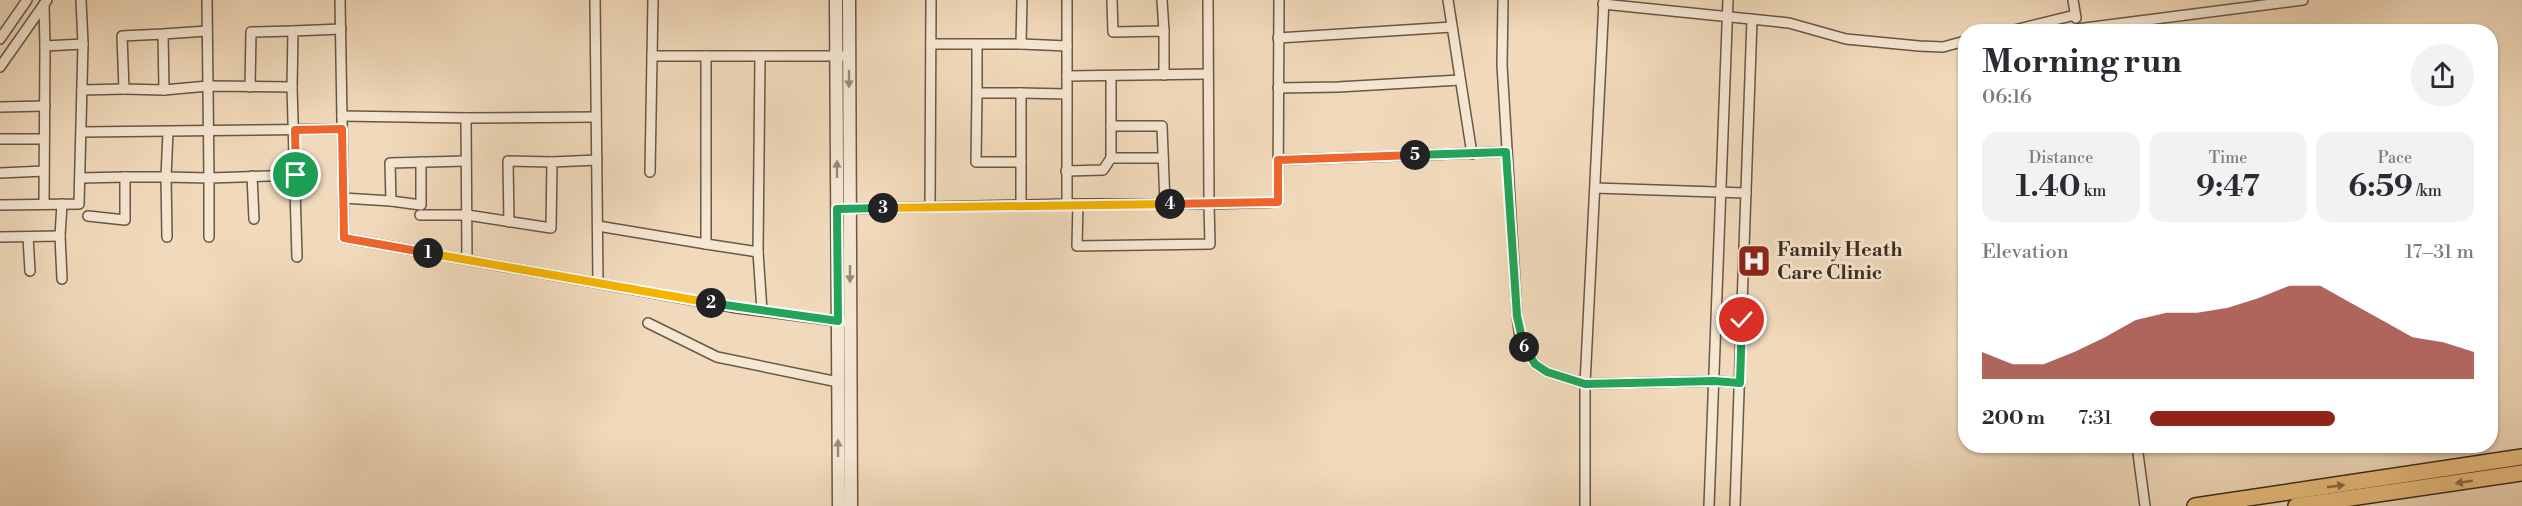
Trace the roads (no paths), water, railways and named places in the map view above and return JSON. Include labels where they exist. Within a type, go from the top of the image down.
[{"type":"main road","points":[[2195,506],[2522,457]]},
{"type":"main road","points":[[2296,506],[2522,473]]},
{"type":"street","points":[[0,39],[27,0]]},
{"type":"street","points":[[0,205],[79,204],[83,44],[81,0]]},
{"type":"street","points":[[207,0],[209,237]]},
{"type":"street","points":[[340,0],[344,238],[762,311],[844,322]]},
{"type":"street","points":[[595,0],[598,282]]},
{"type":"street","points":[[650,172],[653,0]]},
{"type":"street","points":[[836,0],[843,56]]},
{"type":"street","points":[[849,0],[843,56],[843,209],[844,322],[851,506]]},
{"type":"street","points":[[930,207],[931,0]]},
{"type":"street","points":[[1021,44],[1022,0]]},
{"type":"street","points":[[1066,204],[1067,0]]},
{"type":"street","points":[[1112,0],[1113,32],[1164,31]]},
{"type":"street","points":[[1162,0],[1164,75]]},
{"type":"street","points":[[1077,204],[1077,246],[1210,243],[1208,0]]},
{"type":"street","points":[[843,209],[1278,202],[1279,0]]},
{"type":"street","points":[[1448,0],[1472,153]]},
{"type":"street","points":[[1503,0],[1502,65],[1517,316],[1520,338],[1535,364],[1547,372],[1585,384],[1714,381],[1740,383]]},
{"type":"street","points":[[1709,506],[1728,0]]},
{"type":"street","points":[[2073,0],[2076,24]]},
{"type":"street","points":[[2121,24],[2303,0]]},
{"type":"street","points":[[44,204],[45,2]]},
{"type":"street","points":[[0,67],[45,2]]},
{"type":"street","points":[[1584,506],[1585,384],[1603,2],[1789,23],[1846,39],[1943,47],[1958,43]]},
{"type":"street","points":[[2038,24],[2075,15]]},
{"type":"street","points":[[1735,506],[1752,18]]},
{"type":"street","points":[[1278,38],[1452,27]]},
{"type":"street","points":[[250,87],[251,32],[341,29]]},
{"type":"street","points":[[293,31],[292,87],[297,257]]},
{"type":"street","points":[[124,89],[122,36],[207,32]]},
{"type":"street","points":[[163,33],[164,90]]},
{"type":"street","points":[[45,46],[83,44]]},
{"type":"street","points":[[931,44],[1067,46]]},
{"type":"street","points":[[977,45],[976,162],[1021,162]]},
{"type":"street","points":[[652,56],[843,56]]},
{"type":"street","points":[[706,56],[706,244]]},
{"type":"street","points":[[760,57],[758,252],[762,311]]},
{"type":"street","points":[[1067,76],[1208,74]]},
{"type":"street","points":[[1066,171],[1103,170],[1111,158],[1111,76]]},
{"type":"street","points":[[1278,88],[1460,80]]},
{"type":"street","points":[[82,90],[164,90],[208,86],[292,87]]},
{"type":"street","points":[[977,93],[1066,94]]},
{"type":"street","points":[[1021,93],[1021,205]]},
{"type":"street","points":[[0,107],[45,106]]},
{"type":"street","points":[[342,116],[596,117]]},
{"type":"street","points":[[466,118],[467,259]]},
{"type":"street","points":[[1111,126],[1162,126],[1165,204]]},
{"type":"street","points":[[82,132],[342,129]]},
{"type":"street","points":[[166,237],[168,132]]},
{"type":"street","points":[[0,139],[44,139]]},
{"type":"street","points":[[1278,160],[1506,152]]},
{"type":"street","points":[[1111,158],[1163,158]]},
{"type":"street","points":[[509,222],[508,161],[597,160]]},
{"type":"street","points":[[391,201],[390,163],[466,161]]},
{"type":"street","points":[[343,198],[421,205],[421,162]]},
{"type":"street","points":[[420,214],[466,215],[552,228],[552,162]]},
{"type":"street","points":[[0,172],[44,171]]},
{"type":"street","points":[[80,178],[296,175]]},
{"type":"street","points":[[252,176],[254,219]]},
{"type":"street","points":[[88,216],[125,220],[125,177]]},
{"type":"street","points":[[1594,188],[1746,193]]},
{"type":"street","points":[[62,204],[60,236],[62,279]]},
{"type":"street","points":[[598,226],[758,252]]},
{"type":"street","points":[[0,237],[60,236]]},
{"type":"street","points":[[28,237],[30,272]]},
{"type":"street","points":[[839,506],[838,382],[844,322]]},
{"type":"street","points":[[648,323],[717,357],[838,382]]},
{"type":"street","points":[[2138,453],[2145,506]]},
{"type":"place","name":"Family Heath Care Clinic","points":[[1754,261]]}]
